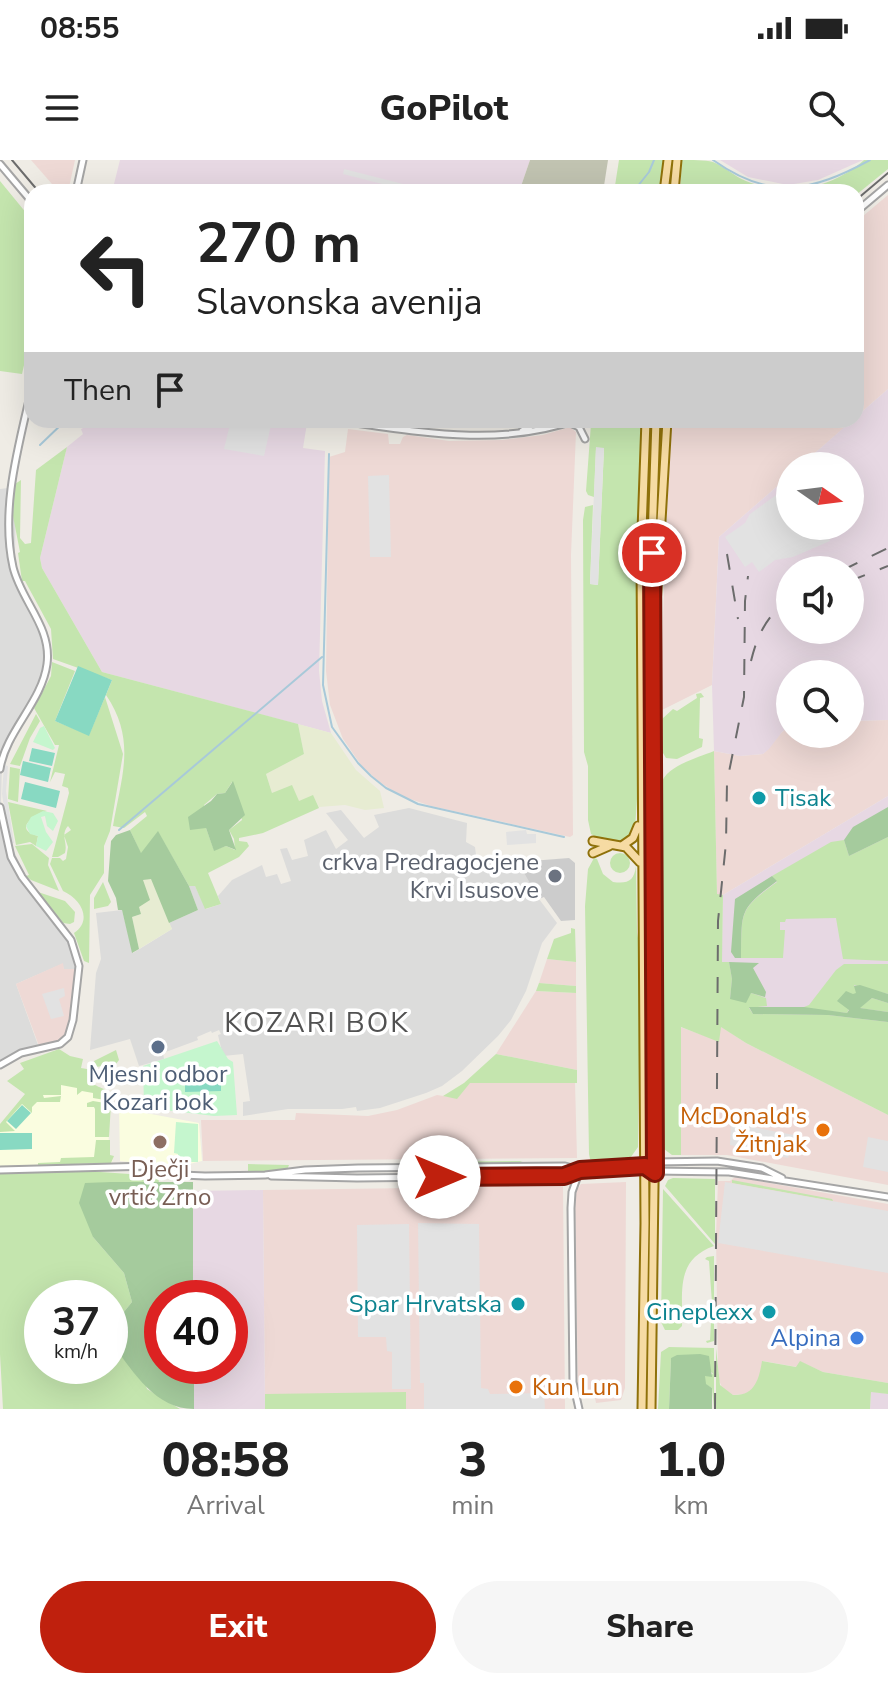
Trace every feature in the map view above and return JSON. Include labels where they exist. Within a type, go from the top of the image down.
[{"type":"main road","points":[[665,184],[668,160]]},
{"type":"main road","points":[[676,184],[677,160]]},
{"type":"main road","points":[[642,1409],[645,1166],[641,558],[646,428]]},
{"type":"main road","points":[[651,1409],[655,1162],[651,635],[656,428]]},
{"type":"main road","points":[[651,635],[660,552],[667,428]]},
{"type":"main road","points":[[623,845],[636,833],[641,810]]},
{"type":"main road","points":[[593,841],[611,846]]},
{"type":"main road","points":[[593,853],[623,845],[633,851],[641,864]]},
{"type":"street","points":[[78,184],[83,160]]},
{"type":"street","points":[[0,164],[24,192]]},
{"type":"street","points":[[864,205],[888,185]]},
{"type":"street","points":[[0,769],[4,755],[42,681],[47,663],[42,627],[20,589],[11,552],[11,487],[24,425]]},
{"type":"street","points":[[400,428],[466,436],[548,428]]},
{"type":"street","points":[[518,433],[527,428]]},
{"type":"street","points":[[580,428],[585,439]]},
{"type":"street","points":[[0,807],[11,857],[22,877],[68,935],[79,966],[68,1037],[60,1044],[17,1055],[0,1065]]},
{"type":"street","points":[[265,1175],[294,1178],[564,1176],[580,1170],[645,1166],[655,1162],[738,1163],[762,1168],[782,1178]]},
{"type":"street","points":[[0,1170],[151,1166],[190,1176],[265,1175],[358,1168],[570,1166],[580,1170]]},
{"type":"street","points":[[645,1166],[655,1173],[716,1171],[782,1178],[888,1197]]},
{"type":"street","points":[[579,1409],[573,1387],[571,1203],[580,1170]]},
{"type":"street","points":[[564,1176],[574,1186]]},
{"type":"shaded area","points":[[31,160],[75,160],[70,184],[52,184]]},
{"type":"shaded area","points":[[120,160],[530,160],[522,184],[114,184]]},
{"type":"shaded area","points":[[530,160],[608,160],[604,184],[522,184]]},
{"type":"shaded area","points":[[720,160],[863,160],[818,180],[794,184],[748,177]]},
{"type":"shaded area","points":[[344,169],[403,184],[382,184],[343,174]]},
{"type":"shaded area","points":[[888,195],[888,389],[864,410],[864,215]]},
{"type":"shaded area","points":[[888,389],[888,720],[864,721],[864,660],[776,660],[776,740],[763,754],[740,756],[714,751],[712,685],[719,537],[776,487],[776,540],[864,540],[864,452],[816,452],[843,428],[864,428],[864,410]]},
{"type":"shaded area","points":[[229,428],[270,428],[264,456],[224,449]]},
{"type":"shaded area","points":[[306,428],[303,448],[325,451],[319,671],[322,701],[331,733],[102,672],[42,568],[40,558],[67,447],[83,434],[81,429]]},
{"type":"shaded area","points":[[567,428],[576,432],[571,555],[573,835],[570,837],[431,806],[401,796],[378,781],[361,765],[343,739],[330,705],[326,671],[329,457],[345,452],[348,429],[388,434],[389,444],[400,444],[407,435],[449,441],[543,435]]},
{"type":"shaded area","points":[[670,428],[844,428],[816,452],[776,452],[776,487],[719,537],[712,685],[660,711]]},
{"type":"shaded area","points":[[596,447],[604,448],[598,585],[590,584]]},
{"type":"shaded area","points":[[389,475],[391,557],[370,557],[368,476]]},
{"type":"shaded area","points":[[16,487],[15,554],[20,592],[44,639],[45,682],[2,764],[1,801],[8,838],[30,886],[71,945],[76,967],[64,969],[62,964],[16,984],[38,1045],[0,1061],[0,489]]},
{"type":"shaded area","points":[[776,495],[776,540],[830,541],[795,556],[776,556],[776,560],[759,572],[752,562],[745,567],[725,537],[745,523],[750,514]]},
{"type":"shaded area","points":[[888,720],[888,796],[723,895],[717,895],[714,751],[740,756],[763,754],[776,739],[776,748],[864,748],[864,721]]},
{"type":"shaded area","points":[[298,724],[331,733],[356,770],[380,791],[384,808],[319,807],[313,796],[300,802],[272,793],[266,774],[304,754]]},
{"type":"shaded area","points":[[4,765],[8,766],[6,791],[14,843],[10,844],[2,794]]},
{"type":"shaded area","points":[[888,796],[888,1088],[721,1003],[723,895]]},
{"type":"shaded area","points":[[409,808],[467,823],[466,842],[475,847],[477,863],[517,856],[539,899],[557,923],[542,943],[526,991],[511,1020],[462,1071],[442,1086],[380,1108],[357,1111],[356,1107],[288,1109],[243,1116],[243,1102],[250,1101],[243,1054],[223,1056],[219,1030],[163,1053],[164,1059],[139,1066],[130,1039],[90,1050],[96,973],[101,959],[96,913],[122,910],[133,953],[172,929],[169,923],[198,910],[189,886],[195,886],[206,909],[221,904],[218,896],[232,880],[262,865],[266,877],[277,874],[281,884],[291,881],[280,849],[287,848],[292,860],[308,856],[304,840],[326,830],[336,849],[348,840],[326,813],[341,810],[364,838],[379,827],[374,815]]},
{"type":"shaded area","points":[[526,830],[527,834],[536,834],[536,843],[507,845],[506,832]]},
{"type":"shaded area","points":[[569,858],[575,863],[575,920],[561,921],[544,897],[539,899],[518,862]]},
{"type":"shaded area","points":[[151,878],[172,929],[139,949],[132,917],[141,914],[138,907],[143,880]]},
{"type":"shaded area","points":[[547,959],[576,962],[576,986],[539,983]]},
{"type":"shaded area","points":[[63,963],[64,969],[75,969],[68,1032],[58,1042],[39,1046],[16,984]]},
{"type":"shaded area","points":[[64,988],[65,996],[59,999],[64,1016],[51,1019],[42,994]]},
{"type":"shaded area","points":[[536,991],[576,993],[577,1070],[496,1054]]},
{"type":"shaded area","points":[[720,1026],[746,1043],[888,1115],[888,1185],[727,1155],[681,1155],[680,1027],[719,1041]]},
{"type":"shaded area","points":[[53,1081],[111,1094],[111,1108],[108,1108],[111,1163],[0,1166],[0,1128],[10,1113]]},
{"type":"shaded area","points":[[575,1082],[577,1158],[203,1161],[201,1120],[295,1120],[296,1113],[368,1116],[397,1110],[437,1095],[457,1098],[469,1083]]},
{"type":"shaded area","name":"Dječji vrtić Zrno","points":[[119,1108],[199,1123],[202,1161],[177,1167],[120,1161]]},
{"type":"shaded area","points":[[731,1123],[794,1135],[788,1158],[730,1145]]},
{"type":"shaded area","points":[[868,1137],[888,1141],[888,1172],[863,1167]]},
{"type":"shaded area","points":[[735,1177],[888,1204],[888,1383],[823,1372],[801,1362],[797,1367],[763,1361],[760,1377],[746,1394],[733,1395],[722,1388],[718,1367],[718,1181],[730,1181]]},
{"type":"shaded area","points":[[626,1182],[625,1388],[621,1400],[596,1403],[595,1398],[586,1399],[578,1395],[575,1193],[581,1184]]},
{"type":"shaded area","points":[[725,1182],[888,1211],[888,1273],[718,1243]]},
{"type":"shaded area","points":[[563,1186],[565,1409],[265,1409],[263,1190]]},
{"type":"shaded area","points":[[263,1190],[265,1409],[194,1409],[194,1384],[248,1384],[248,1280],[193,1280],[193,1191]]},
{"type":"shaded area","points":[[418,1223],[479,1224],[481,1388],[488,1389],[490,1394],[544,1393],[545,1409],[424,1409],[424,1383],[420,1383]]},
{"type":"shaded area","points":[[409,1224],[411,1389],[392,1389],[392,1352],[387,1351],[386,1337],[358,1337],[357,1225]]},
{"type":"shaded area","points":[[871,1391],[888,1394],[888,1409],[870,1409]]},
{"type":"green space","points":[[619,160],[664,160],[662,184],[615,184]]},
{"type":"green space","points":[[682,160],[702,160],[713,162],[755,184],[680,184]]},
{"type":"green space","points":[[864,160],[888,160],[888,169],[864,188],[864,184],[820,184],[852,170]]},
{"type":"green space","points":[[0,181],[24,210],[24,365],[22,374],[0,371]]},
{"type":"green space","points":[[591,428],[642,428],[638,784],[635,829],[626,841],[606,842],[591,834],[588,766],[584,752],[583,520],[585,507],[593,505],[590,584],[598,585],[604,448],[596,448],[594,497],[586,491]]},
{"type":"green space","points":[[650,428],[653,428],[649,520],[649,825],[646,826],[645,564]]},
{"type":"green space","points":[[67,447],[40,558],[42,568],[102,672],[298,724],[304,754],[266,774],[272,793],[292,785],[299,801],[313,795],[319,808],[263,833],[239,838],[249,846],[239,857],[208,873],[221,904],[205,909],[195,886],[189,886],[158,832],[141,854],[130,830],[147,816],[145,812],[124,828],[113,826],[124,744],[116,712],[106,695],[112,680],[53,659],[51,629],[25,581],[22,581],[13,516],[15,484],[21,480],[20,538],[25,544],[31,543],[36,470]],"holes":[[[232,782],[242,820],[229,830],[235,850],[226,846],[214,850],[206,828],[204,805],[217,794],[225,793]]]},
{"type":"green space","points":[[52,662],[75,671],[55,721],[89,735],[105,697],[123,754],[110,831],[104,846],[104,873],[90,895],[89,963],[84,961],[74,933],[83,922],[82,910],[75,899],[63,891],[50,864],[52,858],[66,859],[68,847],[64,836],[65,853],[52,857],[69,793],[68,788],[62,786],[65,774],[55,772],[50,782],[59,745],[55,745],[34,708],[51,676]]},
{"type":"green space","points":[[78,666],[112,680],[89,736],[55,721]]},
{"type":"green space","points":[[701,693],[704,697],[700,698],[699,738],[703,739],[702,747],[677,759],[666,758],[660,748],[662,719]]},
{"type":"green space","points":[[36,714],[40,721],[20,766],[10,764]]},
{"type":"green space","points":[[44,726],[55,748],[53,750],[33,742]]},
{"type":"green space","points":[[32,748],[55,753],[52,766],[29,761]]},
{"type":"green space","points":[[714,751],[717,894],[723,895],[722,962],[729,962],[732,979],[730,999],[751,993],[766,998],[767,1006],[749,1008],[753,1014],[828,1015],[888,1022],[888,1115],[746,1043],[721,1027],[719,1042],[681,1027],[681,1155],[672,1155],[664,1149],[664,1111],[660,1096],[658,906],[662,857],[661,784],[675,767]]},
{"type":"green space","points":[[23,761],[51,768],[48,782],[20,775]]},
{"type":"green space","points":[[10,767],[20,769],[18,802],[8,799]]},
{"type":"green space","points":[[233,781],[245,815],[229,830],[236,850],[226,846],[214,851],[206,828],[190,830],[188,817],[217,794],[225,793]]},
{"type":"green space","points":[[25,782],[60,791],[56,808],[21,799]]},
{"type":"green space","points":[[8,802],[47,811],[26,826],[30,833],[38,836],[36,846],[30,842],[16,845]]},
{"type":"green space","points":[[888,807],[888,837],[849,856],[844,840],[853,827]]},
{"type":"green space","points":[[43,811],[53,813],[58,821],[53,831],[47,826],[45,816],[41,817],[53,842],[46,851],[36,846],[38,836],[30,834],[26,826],[31,817]]},
{"type":"green space","points":[[130,830],[141,853],[158,831],[189,886],[198,910],[169,923],[151,879],[143,880],[150,900],[139,907],[141,914],[132,917],[139,949],[132,953],[122,910],[118,910],[108,881],[111,841],[116,835]]},
{"type":"green space","points":[[888,837],[888,961],[843,959],[836,918],[786,919],[780,922],[780,930],[785,930],[783,958],[741,958],[745,913],[755,899],[777,882],[772,876],[831,842],[844,840],[849,856]]},
{"type":"green space","points":[[32,844],[49,858],[48,865],[59,891],[26,876],[29,875],[15,846]]},
{"type":"green space","points":[[620,853],[627,856],[630,863],[627,870],[620,873],[613,870],[610,863],[613,856]]},
{"type":"green space","points":[[647,857],[650,857],[653,1146],[650,1146]]},
{"type":"green space","points":[[594,858],[603,874],[613,882],[629,880],[636,866],[640,950],[638,1147],[628,1161],[599,1163],[590,1159],[589,1154],[585,906],[588,869]]},
{"type":"green space","points":[[772,876],[777,881],[755,899],[745,913],[741,958],[735,958],[731,952],[735,899]]},
{"type":"green space","points":[[103,882],[111,902],[108,906],[94,909],[94,898]]},
{"type":"green space","points":[[38,892],[65,901],[75,912],[74,922],[63,923]]},
{"type":"green space","points":[[571,928],[575,929],[576,962],[547,959],[554,939],[571,933]]},
{"type":"green space","points":[[729,962],[759,963],[753,968],[766,992],[765,997],[751,993],[746,1003],[730,999],[732,979]]},
{"type":"green space","points":[[844,964],[888,964],[888,994],[854,985],[857,992],[847,1013],[806,1009],[804,1007]]},
{"type":"green space","points":[[539,983],[576,986],[576,993],[536,991]]},
{"type":"green space","points":[[854,986],[888,994],[888,1003],[872,998],[860,1008],[888,1012],[888,1022],[828,1015],[753,1014],[749,1007],[804,1007],[847,1013],[849,1010],[837,1001],[846,991],[856,993]]},
{"type":"green space","points":[[872,998],[888,1003],[888,1012],[859,1008]]},
{"type":"green space","points":[[217,1041],[233,1062],[237,1115],[214,1116],[148,1108],[144,1104],[143,1066]]},
{"type":"green space","points":[[59,1049],[83,1059],[81,1068],[93,1070],[91,1076],[95,1085],[108,1092],[111,1101],[93,1098],[93,1093],[82,1091],[77,1095],[77,1088],[61,1085],[61,1095],[43,1095],[44,1098],[61,1096],[60,1102],[37,1102],[32,1107],[32,1113],[22,1104],[6,1122],[15,1131],[0,1132],[0,1124],[25,1094],[7,1081],[24,1069],[20,1063]]},
{"type":"green space","points":[[116,1050],[119,1060],[116,1064],[96,1067],[94,1061]]},
{"type":"green space","points":[[496,1054],[577,1070],[577,1083],[470,1083],[457,1099],[443,1096],[464,1083]]},
{"type":"green space","points":[[221,1074],[221,1091],[185,1092],[185,1075]]},
{"type":"green space","points":[[87,1103],[111,1104],[109,1137],[95,1137],[95,1109],[87,1107]]},
{"type":"green space","points":[[22,1105],[31,1113],[16,1129],[7,1121]]},
{"type":"green space","points":[[176,1122],[198,1124],[198,1162],[178,1162],[178,1154],[174,1153]]},
{"type":"green space","points":[[0,1133],[32,1133],[32,1149],[0,1150]]},
{"type":"green space","points":[[96,1140],[110,1140],[110,1155],[114,1156],[111,1163],[38,1165],[60,1162],[61,1158],[94,1157]]},
{"type":"green space","points":[[423,1162],[525,1163],[419,1164]]},
{"type":"green space","points":[[248,1164],[289,1165],[287,1170],[248,1173]]},
{"type":"green space","points":[[86,1171],[158,1176],[159,1183],[111,1182],[93,1237],[124,1273],[126,1280],[24,1280],[24,1384],[128,1384],[128,1329],[147,1389],[180,1409],[3,1409],[0,1174]]},
{"type":"green space","points":[[673,1178],[715,1179],[715,1244],[665,1186]]},
{"type":"green space","points":[[732,1180],[832,1199],[833,1201],[732,1183]]},
{"type":"green space","points":[[193,1182],[193,1280],[144,1280],[144,1384],[194,1384],[194,1409],[168,1403],[157,1396],[147,1388],[128,1365],[128,1307],[132,1302],[128,1280],[93,1237],[79,1203],[85,1183]]},
{"type":"green space","points":[[663,1189],[714,1246],[701,1252],[687,1268],[682,1289],[682,1326],[678,1330],[665,1330],[661,1322]]},
{"type":"green space","points":[[714,1256],[714,1341],[707,1343],[710,1340],[712,1303],[709,1261],[705,1259]]},
{"type":"green space","points":[[669,1347],[714,1348],[714,1409],[712,1388],[705,1384],[705,1376],[713,1374],[697,1355],[671,1358],[669,1409],[658,1409],[661,1352]]},
{"type":"green space","points":[[716,1348],[720,1385],[733,1395],[746,1393],[755,1385],[762,1361],[796,1367],[800,1361],[823,1372],[888,1383],[888,1394],[871,1392],[870,1409],[716,1409]]},
{"type":"green space","points":[[700,1354],[709,1356],[712,1377],[705,1376],[706,1384],[712,1388],[712,1409],[669,1409],[671,1358]]},
{"type":"green space","points":[[406,1392],[406,1409],[265,1409],[265,1394]]},
{"type":"waterway","points":[[639,184],[654,160]]},
{"type":"waterway","points":[[713,160],[734,173],[762,184]]},
{"type":"waterway","points":[[812,184],[870,160]]},
{"type":"waterway","points":[[40,445],[58,428]]},
{"type":"waterway","points":[[329,454],[323,685],[332,727],[371,776],[386,788],[418,804],[564,837]]},
{"type":"waterway","points":[[119,830],[322,657]]},
{"type":"tram line","points":[[12,160],[32,184]]},
{"type":"tram line","points":[[864,193],[888,173]]},
{"type":"railway","points":[[864,560],[888,548]]},
{"type":"railway","points":[[727,554],[738,619]]},
{"type":"railway","points":[[864,575],[888,566]]},
{"type":"railway","points":[[715,1409],[718,921],[726,843],[727,782],[744,697],[748,576]]},
{"type":"railway","points":[[751,661],[764,626],[776,611]]},
{"type":"place","name":"Tisak","points":[[759,798]]},
{"type":"place","name":"crkva Predragocjene Krvi Isusove","points":[[555,876]]},
{"type":"place","name":"Mjesni odbor Kozari bok","points":[[158,1047]]},
{"type":"place","name":"McDonald's Žitnjak","points":[[823,1130]]},
{"type":"place","name":"Dječji vrtić Zrno","points":[[160,1142]]},
{"type":"place","name":"Spar Hrvatska","points":[[518,1304]]},
{"type":"place","name":"Cineplexx","points":[[769,1312]]},
{"type":"place","name":"Alpina","points":[[857,1338]]},
{"type":"place","name":"Kun Lun","points":[[516,1387]]},
{"type":"district","name":"KOZARI BOK","points":[[317,1022]]},
{"type":"route","points":[[439,1177],[564,1176],[580,1170],[645,1166],[655,1173],[652,553]]}]
